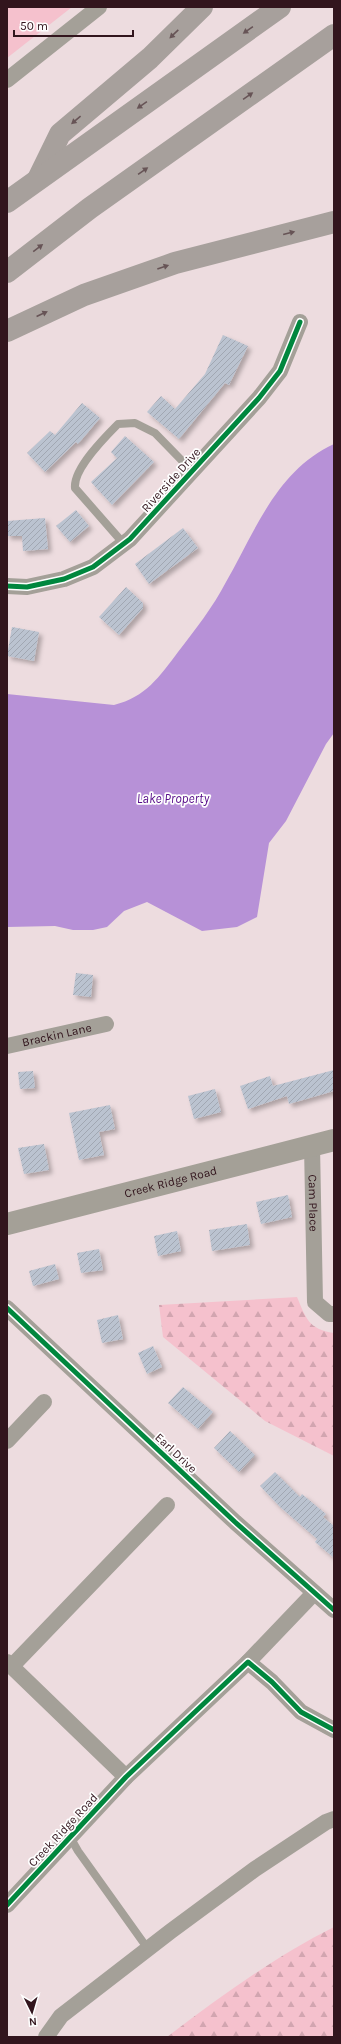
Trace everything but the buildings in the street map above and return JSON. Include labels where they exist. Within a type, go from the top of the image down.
[{"type":"highway","points":[[38,180],[60,134],[150,58],[202,7]]},
{"type":"highway","points":[[7,202],[280,7]]},
{"type":"highway","points":[[7,272],[90,208],[334,35]]},
{"type":"highway","points":[[7,331],[84,295],[175,263],[334,222]]},
{"type":"main road","name":"Creek Ridge Road","points":[[7,1224],[334,1140]]},
{"type":"street","points":[[7,80],[99,7]]},
{"type":"street","name":"Riverside Drive","points":[[7,586],[27,587],[64,579],[93,567],[124,544],[193,472],[260,398],[280,371],[300,322]]},
{"type":"street","name":"Brackin Lane","points":[[7,1046],[106,1024]]},
{"type":"street","name":"Cam Place","points":[[312,1146],[314,1302],[329,1314],[334,1314]]},
{"type":"street","name":"Earl Drive","points":[[7,1308],[235,1522],[314,1594],[334,1610]]},
{"type":"street","points":[[7,1441],[44,1402]]},
{"type":"street","points":[[126,1777],[9,1664],[167,1505]]},
{"type":"street","name":"Creek Ridge Road","points":[[10,1897],[70,1837],[126,1777],[248,1662],[314,1594]]},
{"type":"street","points":[[248,1662],[272,1682],[301,1712],[334,1730]]},
{"type":"street","points":[[46,2037],[61,2016],[148,1949],[255,1869],[326,1822],[334,1820]]},
{"type":"lane","points":[[124,544],[75,488],[74,480],[97,446],[112,429],[118,424],[135,423],[155,433],[193,472]]},
{"type":"lane","points":[[70,1837],[78,1851],[148,1949]]},
{"type":"green space","points":[[7,7],[72,7],[7,58]]},
{"type":"green space","points":[[297,1297],[306,1317],[313,1325],[319,1329],[334,1333],[334,1456],[265,1421],[163,1337],[159,1305]]},
{"type":"green space","points":[[334,1927],[334,2037],[167,2037],[206,2007],[269,1964],[312,1938]]},
{"type":"water","name":"Lake Property","points":[[334,444],[334,733],[326,744],[286,821],[269,843],[257,917],[237,927],[202,931],[147,902],[124,911],[107,927],[93,930],[73,930],[55,926],[7,927],[7,694],[114,705],[135,697],[151,685],[158,678],[210,609],[258,523],[282,486],[297,469],[314,455]]},
{"type":"cycle path","points":[[7,586],[27,587],[64,579],[93,567],[130,539],[259,398],[280,371],[300,322]]},
{"type":"cycle path","points":[[7,1308],[235,1522],[334,1610]]},
{"type":"cycle path","points":[[7,1905],[126,1777],[248,1662],[272,1682],[301,1712],[334,1730]]}]
